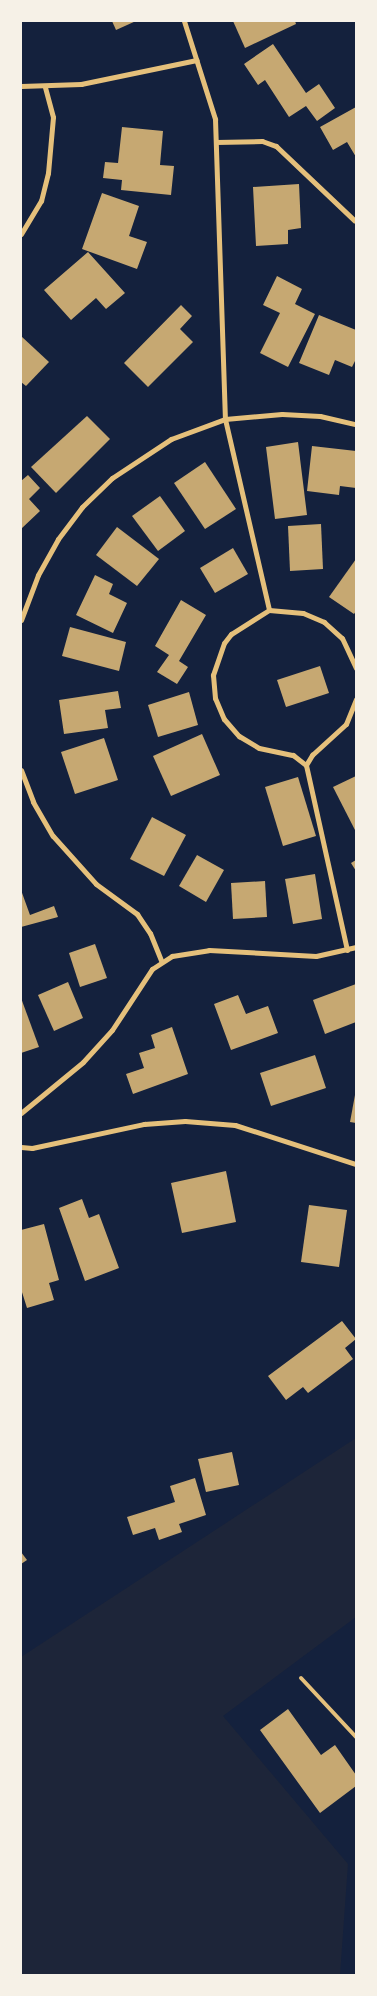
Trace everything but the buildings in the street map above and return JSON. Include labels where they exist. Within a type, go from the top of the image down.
[{"type":"street","points":[[184,21],[210,96],[216,142],[225,419],[269,610]]},
{"type":"street","points":[[21,86],[45,87],[81,84],[197,60]]},
{"type":"street","points":[[21,234],[41,201],[48,173],[53,117],[45,87]]},
{"type":"street","points":[[216,142],[262,141],[276,146],[354,220]]},
{"type":"street","points":[[21,620],[38,575],[58,539],[82,507],[136,460],[171,439],[225,419],[282,414],[320,416],[356,424]]},
{"type":"street","points":[[347,950],[306,765],[293,755],[258,748],[239,736],[224,719],[215,698],[213,675],[224,643],[231,634],[269,610],[303,612],[324,622],[342,638],[356,668]]},
{"type":"street","points":[[306,765],[312,755],[346,724],[356,699]]},
{"type":"street","points":[[21,770],[33,802],[58,843],[96,884],[141,919],[162,962]]},
{"type":"street","points":[[21,1113],[83,1062],[112,1030],[152,969],[182,952],[210,950],[288,957],[316,956],[356,947]]},
{"type":"street","points":[[21,1147],[32,1148],[144,1124],[185,1121],[235,1125],[356,1164]]},
{"type":"lane","points":[[301,1678],[356,1737]]},
{"type":"shaded area","points":[[356,1438],[356,1617],[223,1716],[348,1864],[340,1975],[21,1975],[21,1657]]}]
